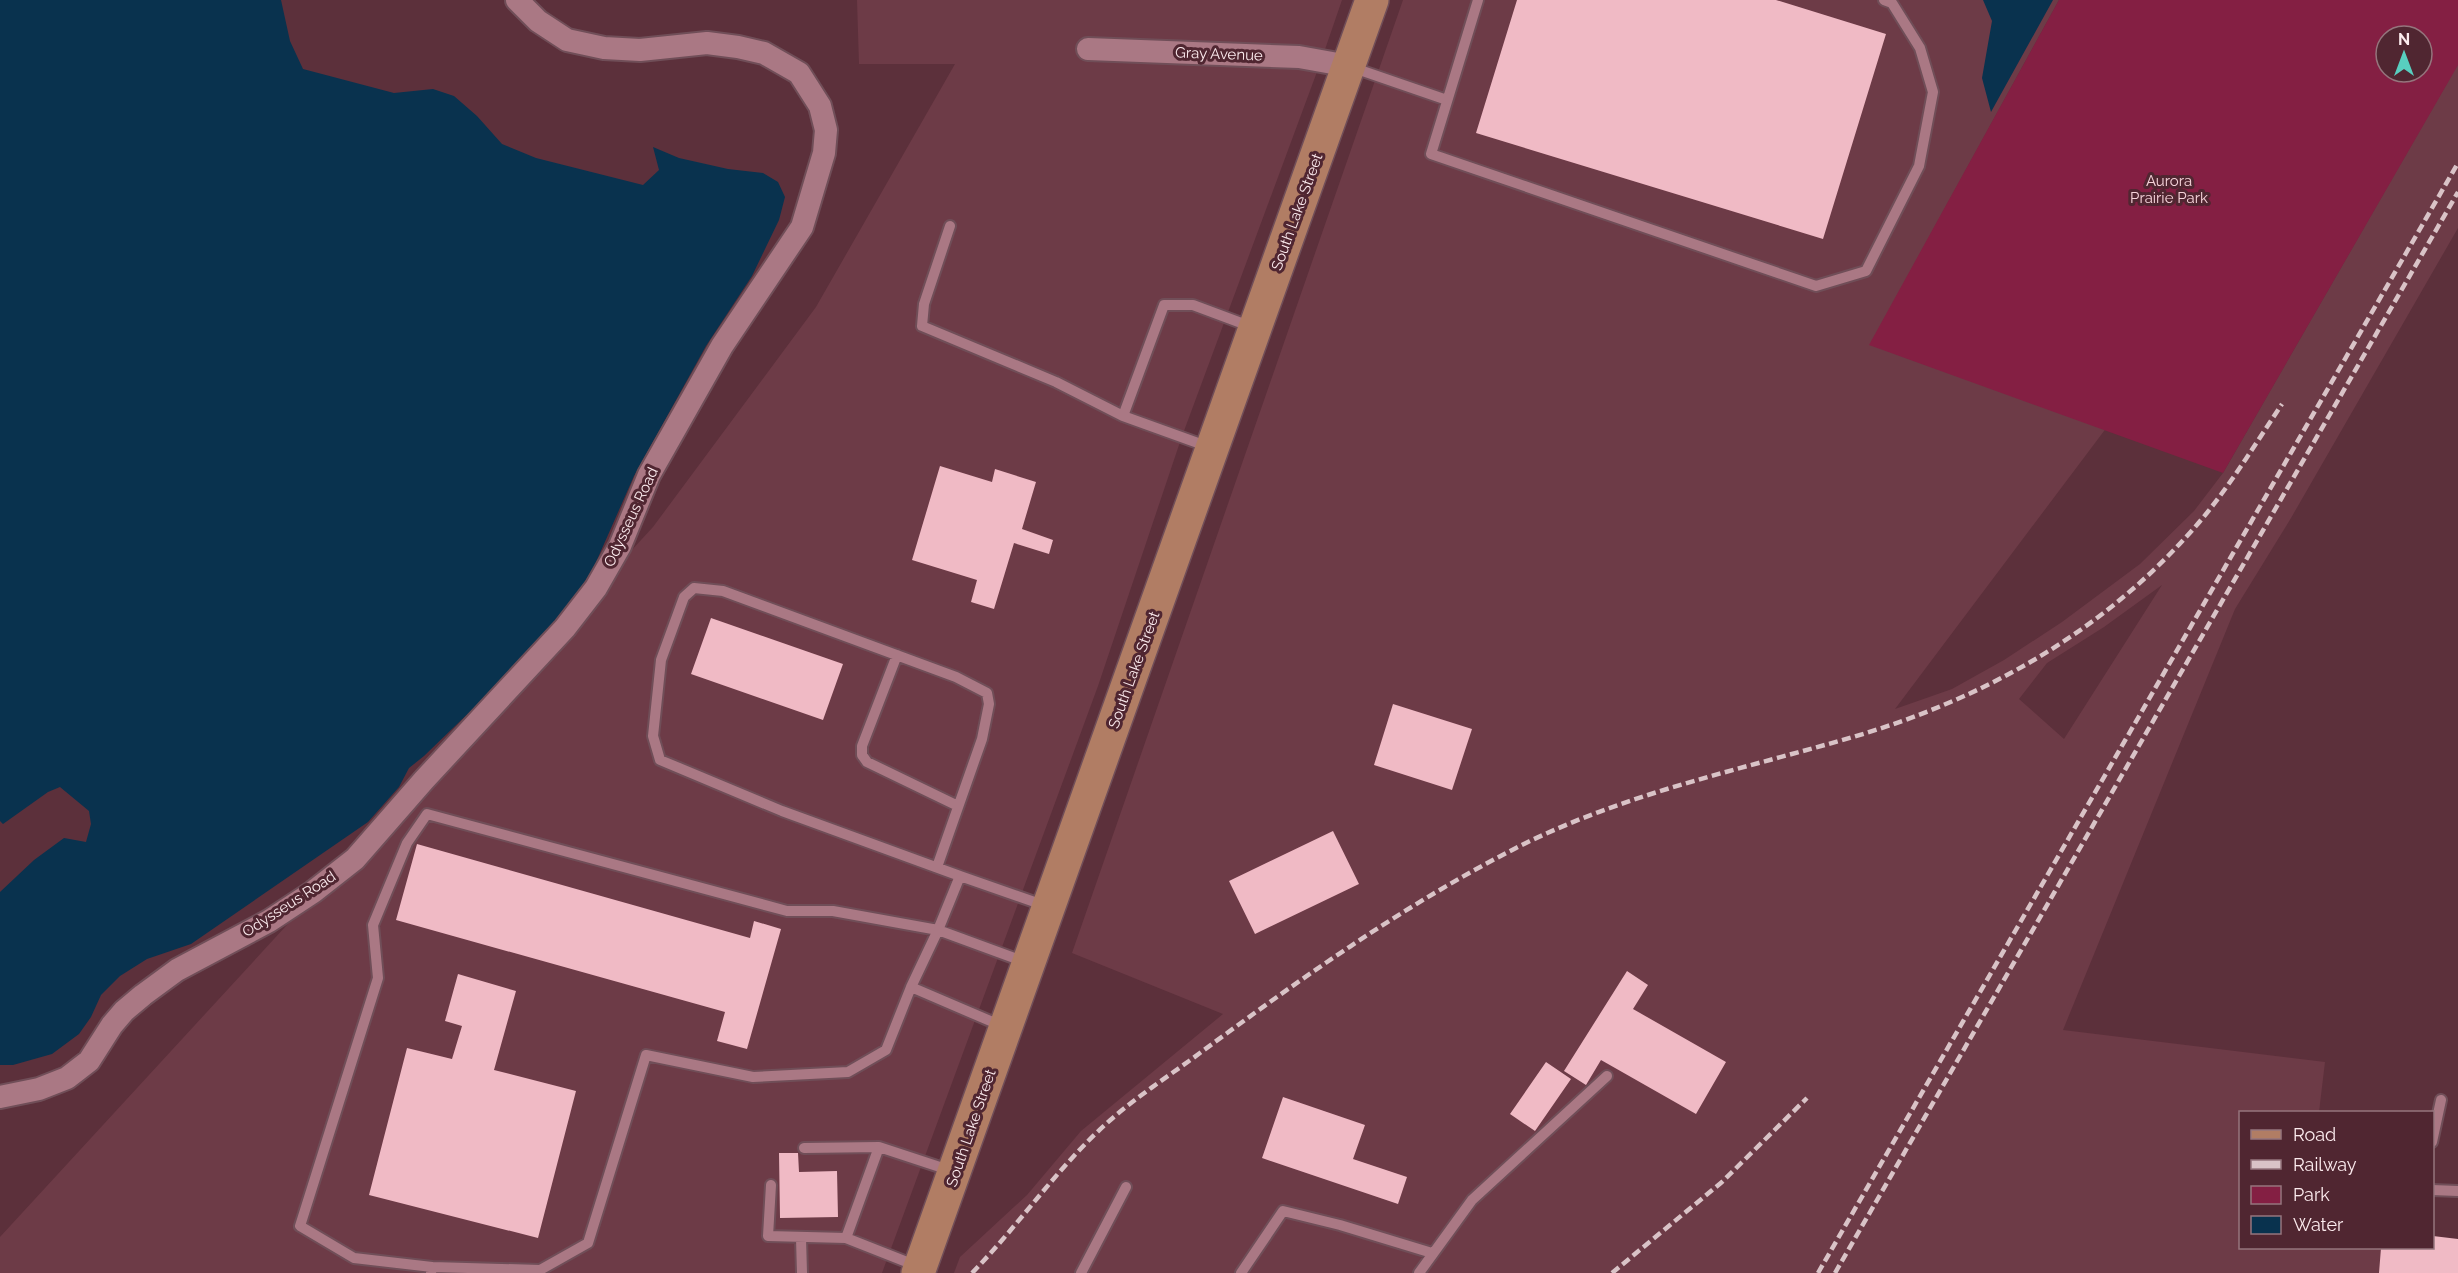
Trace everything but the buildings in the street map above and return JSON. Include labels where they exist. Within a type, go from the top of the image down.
[{"type":"main road","name":"South Lake Street","points":[[919,1270],[1372,0]]},
{"type":"street","name":"Odysseus Road","points":[[0,1097],[39,1089],[68,1078],[88,1061],[111,1025],[143,995],[177,970],[269,921],[313,892],[355,859],[424,780],[565,628],[596,588],[620,546],[649,475],[722,346],[802,227],[824,153],[826,130],[820,106],[799,73],[764,53],[738,47],[707,43],[640,50],[604,48],[567,40],[538,21],[517,0]]},
{"type":"street","name":"Gray Avenue","points":[[1088,49],[1299,57],[1349,66]]},
{"type":"lane","points":[[1478,0],[1431,154],[1815,286],[1866,271],[1919,166],[1933,92],[1920,48],[1892,3],[1884,0]]},
{"type":"lane","points":[[1349,66],[1447,100]]},
{"type":"lane","points":[[950,226],[924,304],[922,326],[1056,382],[1123,416],[1213,448]]},
{"type":"lane","points":[[1123,416],[1164,305],[1193,305],[1256,328]]},
{"type":"lane","points":[[937,867],[982,740],[989,704],[987,693],[956,677],[723,591],[694,588],[684,597],[662,660],[653,736],[660,760],[782,811],[960,876],[1049,907]]},
{"type":"lane","points":[[897,655],[861,754],[867,762],[958,806]]},
{"type":"lane","points":[[960,876],[938,930],[885,1050],[848,1072],[753,1077],[646,1055],[588,1243],[540,1270],[432,1270],[354,1258],[300,1226],[378,978],[373,925],[407,843],[427,814],[787,911],[833,911],[938,930],[1029,964]]},
{"type":"lane","points":[[911,987],[1006,1027]]},
{"type":"lane","points":[[1419,1273],[1472,1200],[1606,1076]]},
{"type":"lane","points":[[2434,1137],[2441,1100]]},
{"type":"lane","points":[[804,1148],[879,1147],[955,1172]]},
{"type":"lane","points":[[846,1238],[879,1147]]},
{"type":"lane","points":[[771,1185],[768,1236],[846,1238],[919,1270]]},
{"type":"lane","points":[[1081,1273],[1126,1187]]},
{"type":"lane","points":[[2434,1190],[2458,1191]]},
{"type":"lane","points":[[1241,1273],[1283,1211],[1340,1225],[1432,1253]]},
{"type":"lane","points":[[801,1238],[802,1273]]},
{"type":"shaded area","points":[[857,0],[1342,0],[1181,439],[1098,686],[882,1273],[0,1273],[0,1237],[653,527],[816,307],[955,64],[859,64]]},
{"type":"shaded area","points":[[1403,0],[2059,0],[1871,343],[2107,427],[1895,709],[1952,689],[2004,660],[2062,622],[2140,564],[2194,511],[2223,473],[2458,64],[2458,228],[2291,518],[2235,609],[2063,1030],[2325,1062],[2319,1111],[2239,1111],[2239,1249],[2434,1249],[2434,1240],[2458,1243],[2458,1273],[954,1273],[960,1257],[1027,1195],[1081,1131],[1223,1014],[1072,953]],"holes":[[[2162,585],[2064,739],[2019,699],[2047,663],[2104,627]]]},
{"type":"green space","name":"Aurora Prairie Park","points":[[2059,0],[2458,0],[2458,65],[2223,473],[1869,345]]},
{"type":"water","points":[[0,0],[281,0],[290,41],[303,69],[394,93],[433,89],[454,96],[477,116],[502,144],[536,158],[643,185],[659,170],[653,147],[679,158],[728,169],[763,173],[778,182],[785,197],[779,220],[752,276],[706,346],[634,476],[593,569],[571,603],[537,647],[409,768],[399,787],[368,822],[191,944],[147,959],[120,976],[101,995],[91,1017],[79,1034],[52,1054],[13,1065],[0,1065],[0,892],[34,860],[64,838],[86,842],[91,824],[89,811],[60,787],[48,792],[3,824],[0,821]]},
{"type":"water","points":[[1983,0],[2053,0],[1991,112],[1982,78],[1992,21]]},
{"type":"railway","points":[[1818,1273],[2458,163]]},
{"type":"railway","points":[[1835,1273],[2458,192]]},
{"type":"railway","points":[[972,1273],[1071,1159],[1118,1113],[1317,969],[1435,893],[1516,848],[1597,813],[1682,785],[1853,737],[1947,704],[2034,660],[2075,634],[2152,572],[2187,536],[2225,489],[2282,404]]},
{"type":"railway","points":[[1612,1273],[1722,1182],[1807,1098]]}]
